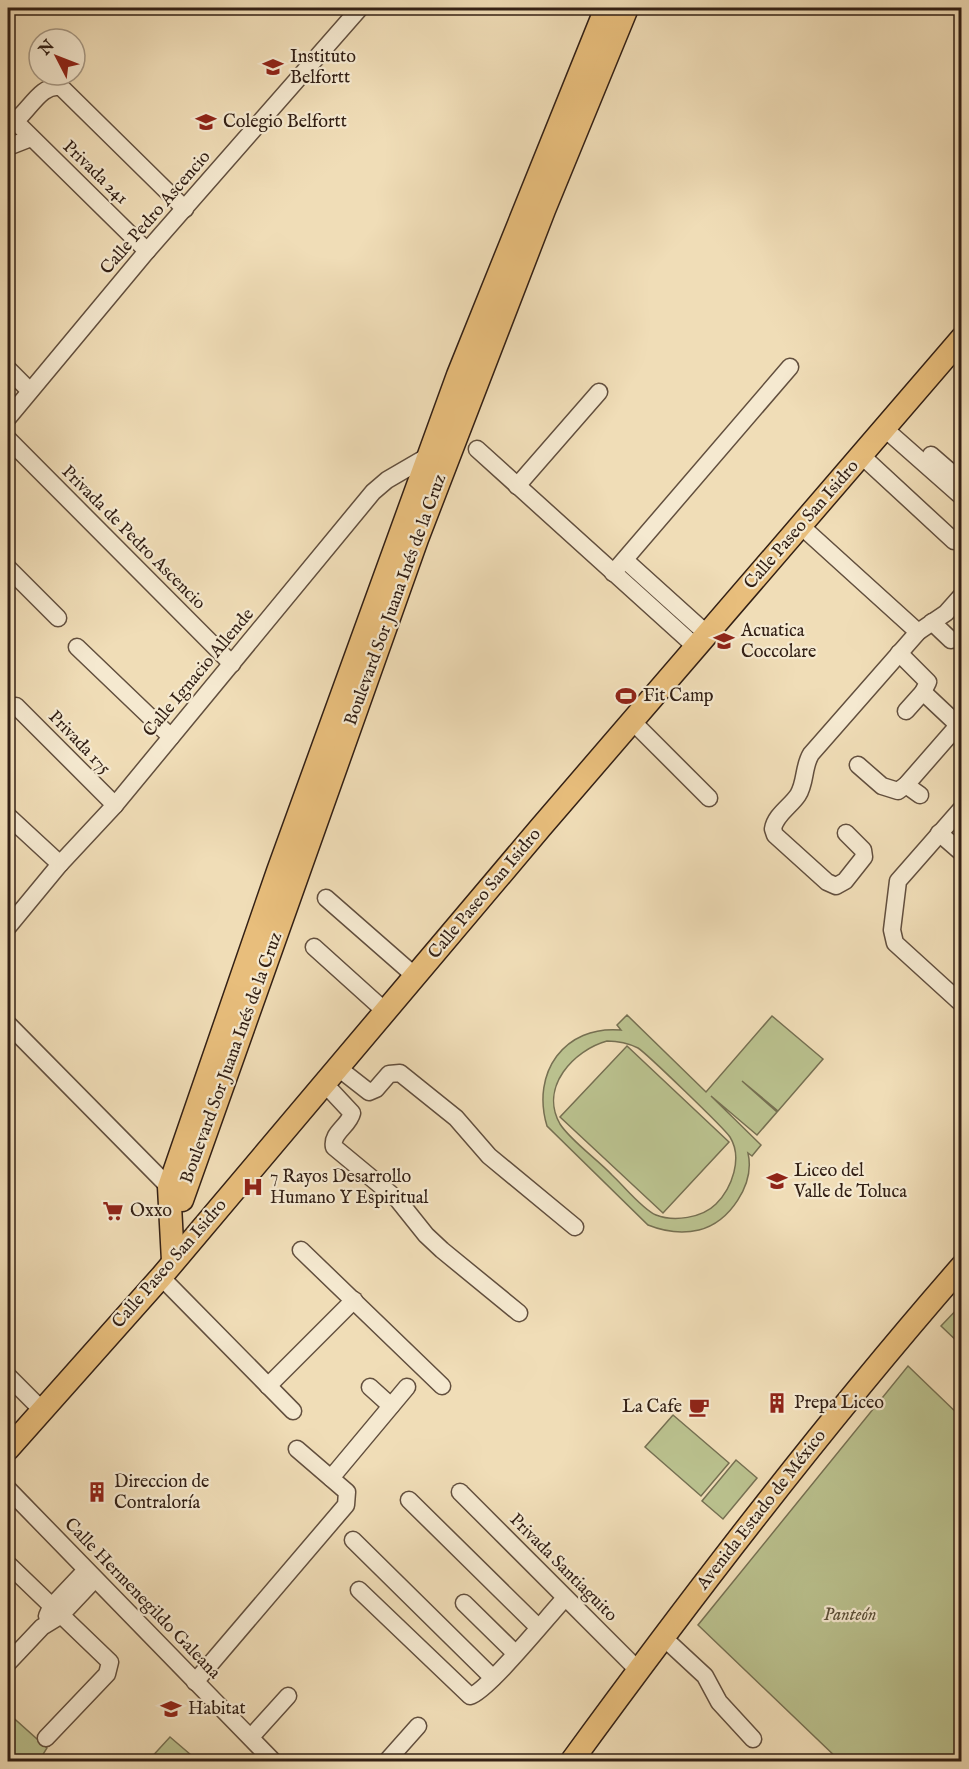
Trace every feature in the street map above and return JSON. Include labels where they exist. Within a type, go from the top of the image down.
[{"type":"main road","name":"Boulevard Sor Juana Inés de la Cruz","points":[[176,1193],[278,871],[503,258],[606,8]]},
{"type":"main road","name":"Boulevard Sor Juana Inés de la Cruz","points":[[176,1193],[417,539],[536,232],[627,8]]},
{"type":"main road","name":"Calle Paseo San Isidro","points":[[8,1449],[167,1269],[962,338]]},
{"type":"main road","points":[[176,1193],[207,1222]]},
{"type":"main road","points":[[167,1269],[176,1193]]},
{"type":"main road","name":"Avenida Estado de México","points":[[572,1761],[743,1532],[962,1266]]},
{"type":"street","name":"Calle Pedro Ascencio","points":[[8,418],[147,251],[358,8]]},
{"type":"street","points":[[12,124],[46,90],[54,86],[61,87],[185,209]]},
{"type":"street","name":"Privada 241","points":[[12,124],[31,138],[147,251]]},
{"type":"street","points":[[8,147],[31,138]]},
{"type":"street","points":[[613,573],[790,367]]},
{"type":"street","points":[[8,369],[30,391]]},
{"type":"street","points":[[517,486],[599,392]]},
{"type":"street","points":[[889,425],[962,482]]},
{"type":"street","points":[[889,425],[962,498]]},
{"type":"street","name":"Privada de Pedro Ascencio","points":[[8,439],[232,664]]},
{"type":"street","points":[[477,449],[613,573],[701,641]]},
{"type":"street","name":"Calle Ignacio Allende","points":[[8,927],[60,864],[115,805],[373,492],[387,480],[430,455]]},
{"type":"street","points":[[862,456],[954,541]]},
{"type":"street","points":[[801,526],[918,632]]},
{"type":"street","points":[[625,560],[701,641]]},
{"type":"street","points":[[8,568],[58,618]]},
{"type":"street","points":[[846,833],[863,850],[864,857],[845,881],[836,886],[827,882],[775,834],[773,829],[776,820],[798,794],[804,766],[811,754],[918,632],[946,613],[962,595]]},
{"type":"street","points":[[932,622],[951,640]]},
{"type":"street","points":[[77,647],[171,737]]},
{"type":"street","points":[[899,653],[926,677],[927,686],[906,711]]},
{"type":"street","points":[[858,765],[882,786],[898,791],[906,785],[954,730],[956,723],[923,692]]},
{"type":"street","name":"Privada 175","points":[[16,706],[115,805]]},
{"type":"street","points":[[632,722],[710,798]]},
{"type":"street","points":[[906,785],[920,795]]},
{"type":"street","points":[[962,808],[898,881],[892,937],[895,943],[962,1004]]},
{"type":"street","points":[[8,816],[60,864]]},
{"type":"street","points":[[939,833],[962,853]]},
{"type":"street","points":[[326,898],[415,976]]},
{"type":"street","points":[[314,947],[385,1011]]},
{"type":"street","points":[[8,1024],[176,1193]]},
{"type":"street","points":[[331,1075],[369,1092],[393,1073],[400,1073],[456,1118],[489,1156],[575,1227]]},
{"type":"street","points":[[331,1075],[352,1113],[350,1120],[334,1140],[334,1147],[398,1200],[426,1235],[519,1312]]},
{"type":"street","points":[[300,1250],[442,1386]]},
{"type":"street","points":[[167,1269],[292,1411]]},
{"type":"street","points":[[268,1386],[354,1300]]},
{"type":"street","points":[[8,1376],[42,1410]]},
{"type":"street","points":[[370,1387],[391,1406]]},
{"type":"street","points":[[331,1478],[407,1387]]},
{"type":"street","points":[[195,1682],[346,1505],[347,1492],[297,1449]]},
{"type":"street","name":"Calle Hermenegildo Galeana","points":[[8,1489],[89,1575],[274,1761]]},
{"type":"street","name":"Privada Santiaguito","points":[[460,1492],[638,1670]]},
{"type":"street","points":[[409,1500],[538,1627]]},
{"type":"street","points":[[353,1540],[493,1678]]},
{"type":"street","points":[[8,1564],[107,1658],[110,1667],[46,1738]]},
{"type":"street","points":[[8,1663],[89,1575]]},
{"type":"street","points":[[359,1590],[470,1696],[478,1693],[493,1678],[565,1598]]},
{"type":"street","points":[[464,1603],[515,1653]]},
{"type":"street","points":[[664,1638],[705,1676],[719,1702],[753,1739]]},
{"type":"street","points":[[251,1737],[288,1696]]},
{"type":"street","points":[[386,1761],[418,1726]]},
{"type":"green space","points":[[627,1015],[706,1092],[772,1016],[823,1059],[778,1111],[742,1081],[777,1112],[757,1135],[711,1096],[761,1145],[752,1156],[748,1153],[748,1177],[738,1200],[721,1219],[710,1226],[699,1230],[679,1232],[648,1225],[547,1126],[543,1106],[544,1088],[548,1071],[557,1056],[568,1044],[583,1035],[621,1030],[617,1025]],"holes":[[[607,1041],[638,1048],[730,1137],[736,1154],[734,1172],[727,1190],[710,1209],[688,1217],[671,1218],[656,1215],[639,1203],[560,1124],[555,1110],[554,1097],[563,1072],[583,1053]]]},
{"type":"green space","points":[[627,1046],[729,1142],[663,1213],[560,1117]]},
{"type":"green space","points":[[961,1305],[961,1345],[941,1326]]},
{"type":"green space","name":"Panteón","points":[[908,1366],[961,1417],[961,1761],[840,1761],[698,1625]]},
{"type":"green space","points":[[673,1415],[729,1463],[701,1496],[645,1447]]},
{"type":"green space","points":[[736,1460],[757,1478],[723,1519],[702,1501]]},
{"type":"green space","points":[[8,1713],[47,1748],[39,1761],[14,1757],[8,1753]]},
{"type":"green space","points":[[170,1737],[198,1761],[148,1761]]},
{"type":"place","name":"Instituto Belfortt","points":[[273,67]]},
{"type":"place","name":"Colegio Belfortt","points":[[206,122]]},
{"type":"place","name":"Acuatica Coccolare","points":[[724,641]]},
{"type":"place","name":"Fit Camp","points":[[626,696]]},
{"type":"place","name":"Liceo del Valle de Toluca","points":[[777,1181]]},
{"type":"place","name":"7 Rayos Desarrollo Humano Y Espiritual","points":[[253,1187]]},
{"type":"place","name":"Oxxo","points":[[113,1211]]},
{"type":"place","name":"Prepa Liceo","points":[[777,1403]]},
{"type":"place","name":"La Cafe","points":[[699,1407]]},
{"type":"place","name":"Direccion de Contraloría","points":[[97,1492]]},
{"type":"place","name":"Habitat","points":[[171,1709]]}]
